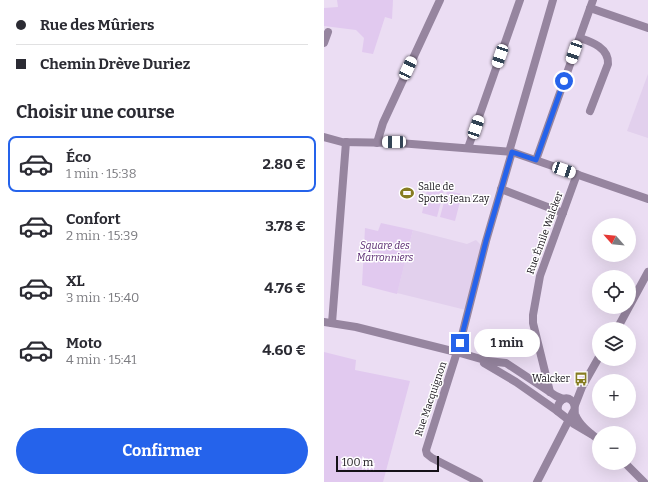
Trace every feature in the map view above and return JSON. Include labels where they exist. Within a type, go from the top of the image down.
[{"type":"street","points":[[377,143],[383,123],[440,0]]},
{"type":"street","points":[[468,148],[520,0]]},
{"type":"street","points":[[460,343],[553,0]]},
{"type":"street","points":[[536,160],[592,4],[648,28]]},
{"type":"street","points":[[324,43],[328,32]]},
{"type":"street","points":[[580,38],[599,45],[608,60],[608,64],[590,111]]},
{"type":"street","points":[[324,137],[346,142],[399,143],[511,152],[648,199]]},
{"type":"street","points":[[346,142],[328,322],[356,327],[488,361],[510,365],[550,392],[564,399],[571,400],[579,422],[591,434]]},
{"type":"street","name":"Rue Émile Walcker","points":[[550,392],[533,318],[540,276],[577,174]]},
{"type":"street","points":[[501,189],[563,212]]},
{"type":"street","points":[[622,322],[645,285],[648,272]]},
{"type":"street","name":"Rue Macquignon","points":[[457,352],[426,446],[426,453],[432,458],[479,482]]},
{"type":"street","points":[[473,357],[505,375],[591,434]]},
{"type":"street","points":[[505,375],[504,368],[510,365]]},
{"type":"street","points":[[563,416],[569,416],[574,409],[582,387],[594,366]]},
{"type":"street","points":[[537,482],[563,416],[558,404],[582,387]]},
{"type":"street","points":[[632,470],[644,482]]},
{"type":"shaded area","points":[[648,74],[648,138],[627,131]]},
{"type":"shaded area","points":[[413,230],[467,244],[476,240],[482,246],[466,310],[397,293]]},
{"type":"green space","points":[[337,0],[393,0],[392,19],[385,17],[373,54],[362,52],[364,38],[356,30],[324,26],[324,8],[338,7]]},
{"type":"green space","points":[[428,186],[444,190],[437,217],[422,213]]},
{"type":"green space","points":[[447,191],[462,194],[455,221],[440,217]]},
{"type":"green space","name":"Square des Marronniers","points":[[381,223],[413,230],[397,294],[362,285],[365,228],[378,231]]},
{"type":"green space","points":[[324,352],[356,360],[355,370],[410,381],[383,482],[324,482]]},
{"type":"place","name":"Salle de Sports Jean Zay","points":[[407,193]]},
{"type":"place","name":"Walcker","points":[[581,379]]},
{"type":"route","points":[[460,343],[486,241],[512,152],[536,160],[564,81]]}]
